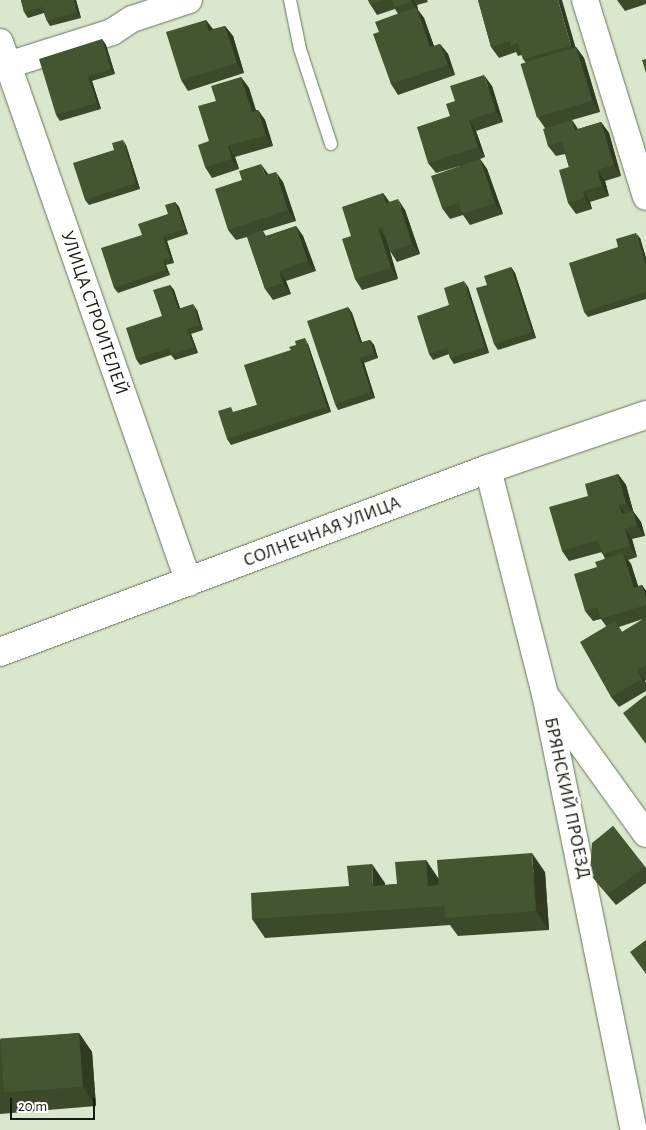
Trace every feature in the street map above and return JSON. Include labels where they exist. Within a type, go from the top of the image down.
[{"type":"main road","name":"СОЛНЕЧНАЯ УЛИЦА","points":[[0,652],[189,583],[488,469],[646,415]]},
{"type":"street","points":[[4,53],[112,32],[132,20],[189,0]]},
{"type":"street","points":[[585,0],[646,196]]},
{"type":"street","name":"УЛИЦА СТРОИТЕЛЕЙ","points":[[4,53],[189,583]]},
{"type":"street","name":"БРЯНСКИЙ ПРОЕЗД","points":[[488,469],[545,694],[634,1130]]},
{"type":"street","points":[[545,694],[646,834]]},
{"type":"lane","points":[[290,0],[300,49],[331,144]]},
{"type":"building","points":[[21,0],[74,0],[77,12],[47,21],[42,7],[24,12]]},
{"type":"building","points":[[368,0],[383,0],[370,4]]},
{"type":"building","points":[[392,0],[411,0],[412,2],[394,7]]},
{"type":"building","points":[[478,0],[558,0],[571,46],[523,59],[518,43],[511,46],[510,41],[491,47]]},
{"type":"building","points":[[416,7],[430,47],[440,44],[448,65],[391,84],[373,34],[379,32],[375,22]]},
{"type":"building","points":[[206,20],[209,31],[225,26],[237,63],[181,80],[166,32]]},
{"type":"building","points":[[102,39],[111,69],[88,76],[97,103],[56,115],[39,59]]},
{"type":"building","points":[[576,47],[592,101],[537,118],[521,64]]},
{"type":"building","points":[[646,59],[646,73],[642,60]]},
{"type":"building","points":[[484,75],[496,111],[469,120],[478,147],[428,163],[417,127],[450,116],[446,104],[455,101],[450,86]]},
{"type":"building","points":[[241,77],[252,112],[258,110],[266,135],[228,146],[232,159],[205,167],[198,145],[209,141],[198,106],[216,101],[211,86]]},
{"type":"building","points":[[572,120],[575,130],[601,122],[614,165],[597,170],[602,186],[583,191],[585,198],[568,203],[559,170],[569,167],[562,142],[548,146],[543,129]]},
{"type":"building","points":[[123,140],[136,183],[85,200],[73,163],[114,150],[112,143]]},
{"type":"building","points":[[480,159],[495,203],[463,214],[459,203],[442,208],[431,176]]},
{"type":"building","points":[[261,164],[265,175],[276,172],[288,210],[228,230],[215,189],[242,180],[239,171]]},
{"type":"building","points":[[383,193],[386,203],[398,199],[412,244],[390,251],[382,226],[378,228],[391,268],[355,279],[342,239],[351,236],[342,207]]},
{"type":"building","points":[[175,202],[185,229],[163,236],[170,257],[163,260],[166,270],[114,288],[101,248],[142,235],[138,224],[168,214],[165,205]]},
{"type":"building","points":[[296,226],[308,261],[279,271],[283,283],[265,289],[247,236],[262,230],[264,237]]},
{"type":"building","points":[[636,233],[646,265],[646,292],[584,312],[569,263],[618,247],[616,239]]},
{"type":"building","points":[[511,267],[532,332],[494,344],[476,288],[487,285],[484,276]]},
{"type":"building","points":[[464,281],[485,347],[450,358],[447,348],[429,354],[417,316],[449,305],[444,288]]},
{"type":"building","points":[[170,285],[178,309],[193,304],[200,325],[187,329],[194,347],[171,355],[169,348],[136,359],[126,328],[162,316],[153,290]]},
{"type":"building","points":[[348,307],[360,343],[370,340],[374,353],[360,358],[371,392],[335,404],[307,321]]},
{"type":"building","points":[[305,338],[327,407],[227,439],[218,411],[231,407],[233,412],[257,405],[244,365],[291,350],[289,347],[296,345],[295,341]]},
{"type":"building","points":[[618,474],[626,504],[619,505],[622,514],[633,511],[637,525],[625,529],[630,546],[602,554],[598,540],[562,551],[549,507],[588,496],[585,484]]},
{"type":"building","points":[[623,553],[634,588],[642,585],[646,605],[601,619],[598,607],[585,611],[574,574],[597,567],[595,562]]},
{"type":"building","points":[[646,618],[646,665],[637,670],[642,679],[611,697],[580,642],[615,621],[622,632]]},
{"type":"building","points":[[646,695],[646,744],[623,713]]},
{"type":"building","points":[[613,826],[645,867],[608,894],[590,874],[592,843]]},
{"type":"building","points":[[532,853],[536,911],[445,918],[444,906],[252,919],[251,893],[349,886],[347,866],[372,864],[373,886],[397,884],[395,862],[426,860],[428,886],[439,885],[437,860]]},
{"type":"building","points":[[646,940],[646,974],[630,952]]},
{"type":"building","points":[[79,1033],[83,1087],[4,1092],[0,1039]]}]
